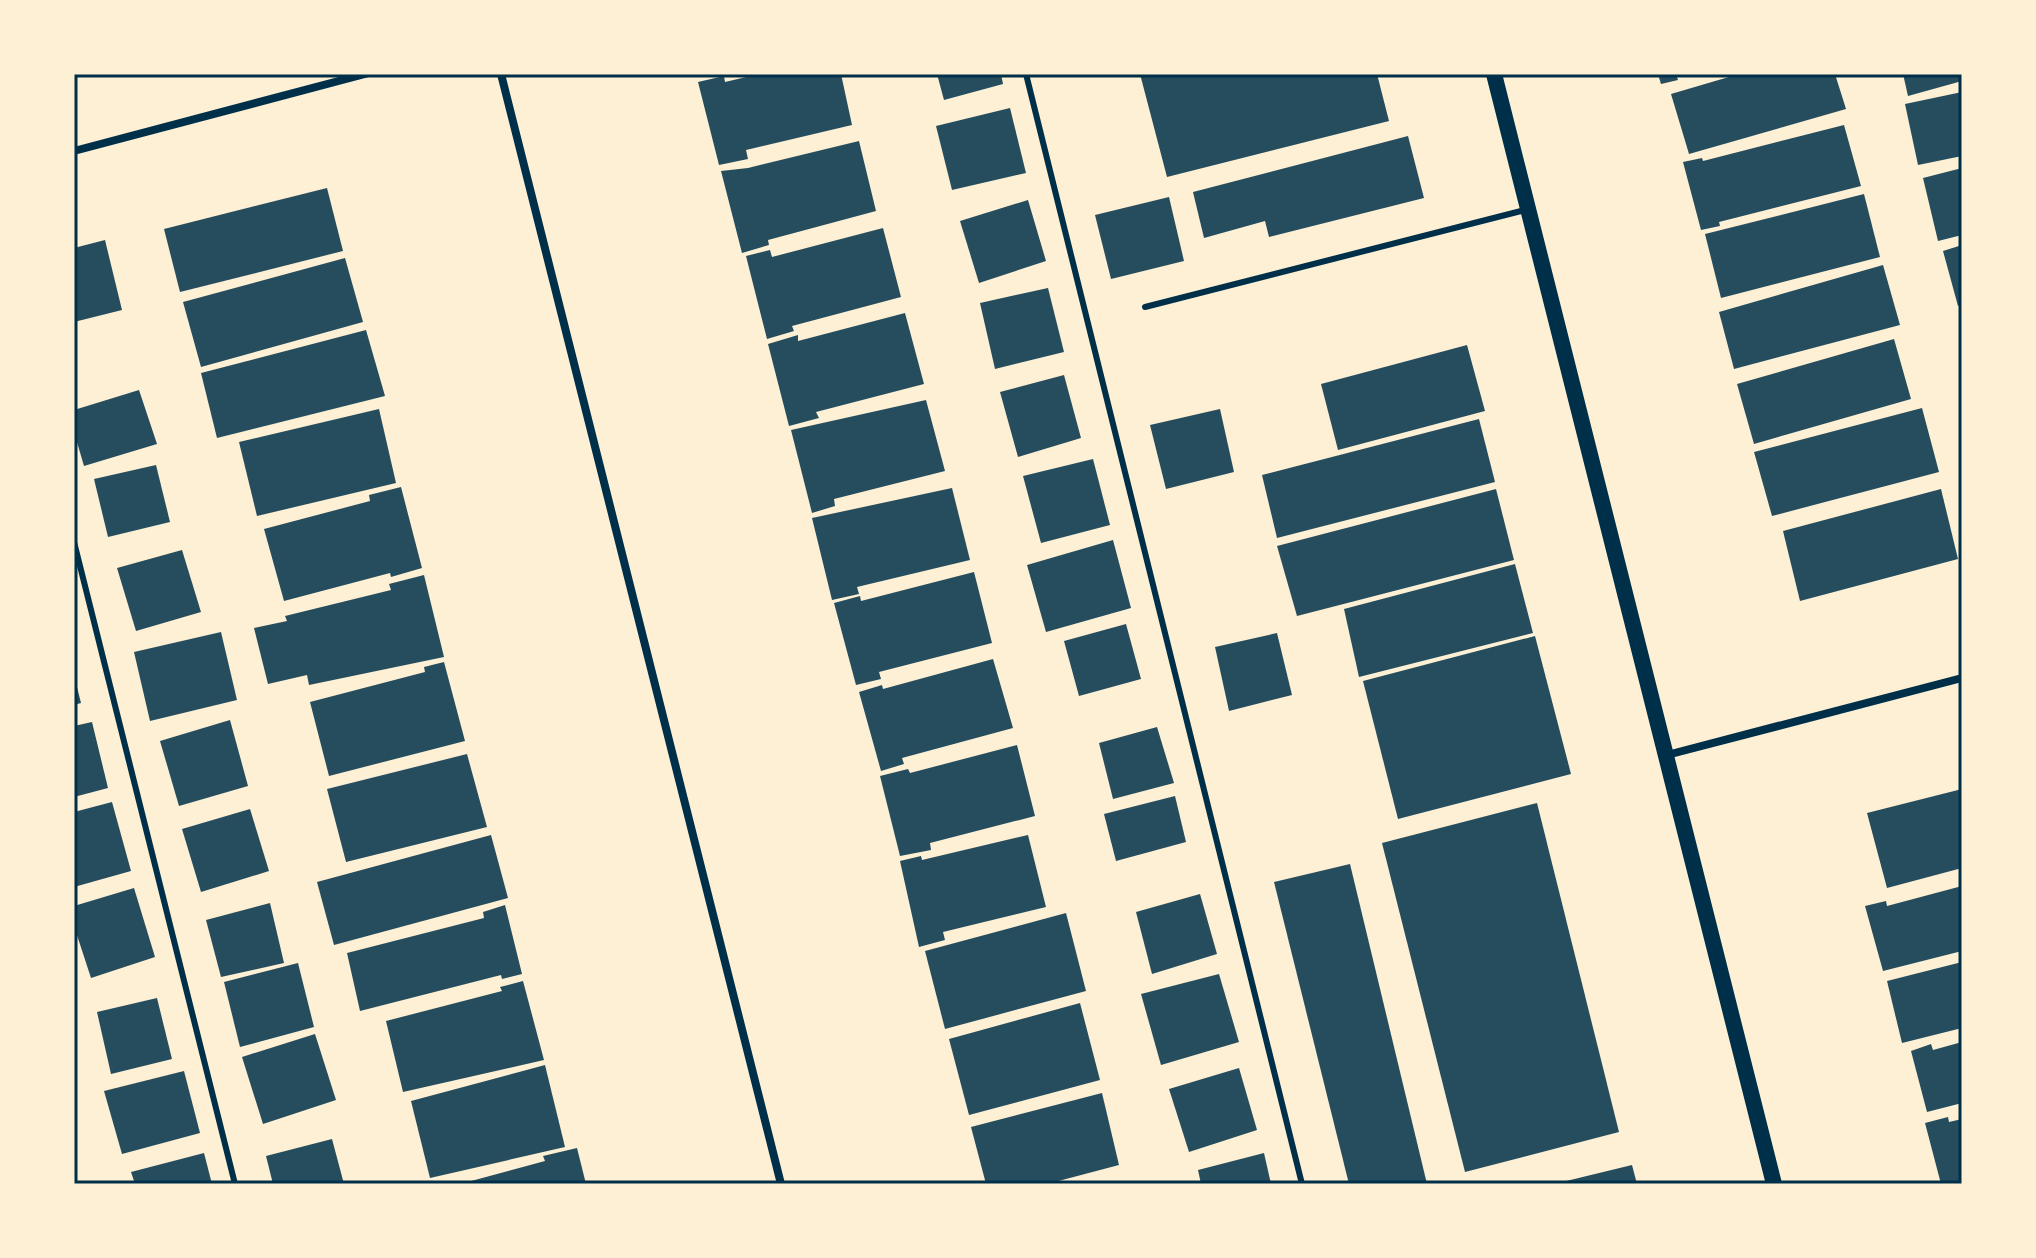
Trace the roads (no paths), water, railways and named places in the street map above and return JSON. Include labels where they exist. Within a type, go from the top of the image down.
[{"type":"main road","points":[[1494,74],[1774,1184]]},
{"type":"street","points":[[74,151],[365,74]]},
{"type":"street","points":[[501,74],[781,1184]]},
{"type":"street","points":[[1667,755],[1962,678]]},
{"type":"lane","points":[[1026,74],[1302,1184]]},
{"type":"lane","points":[[1145,307],[1528,209]]},
{"type":"lane","points":[[74,542],[235,1184]]}]
